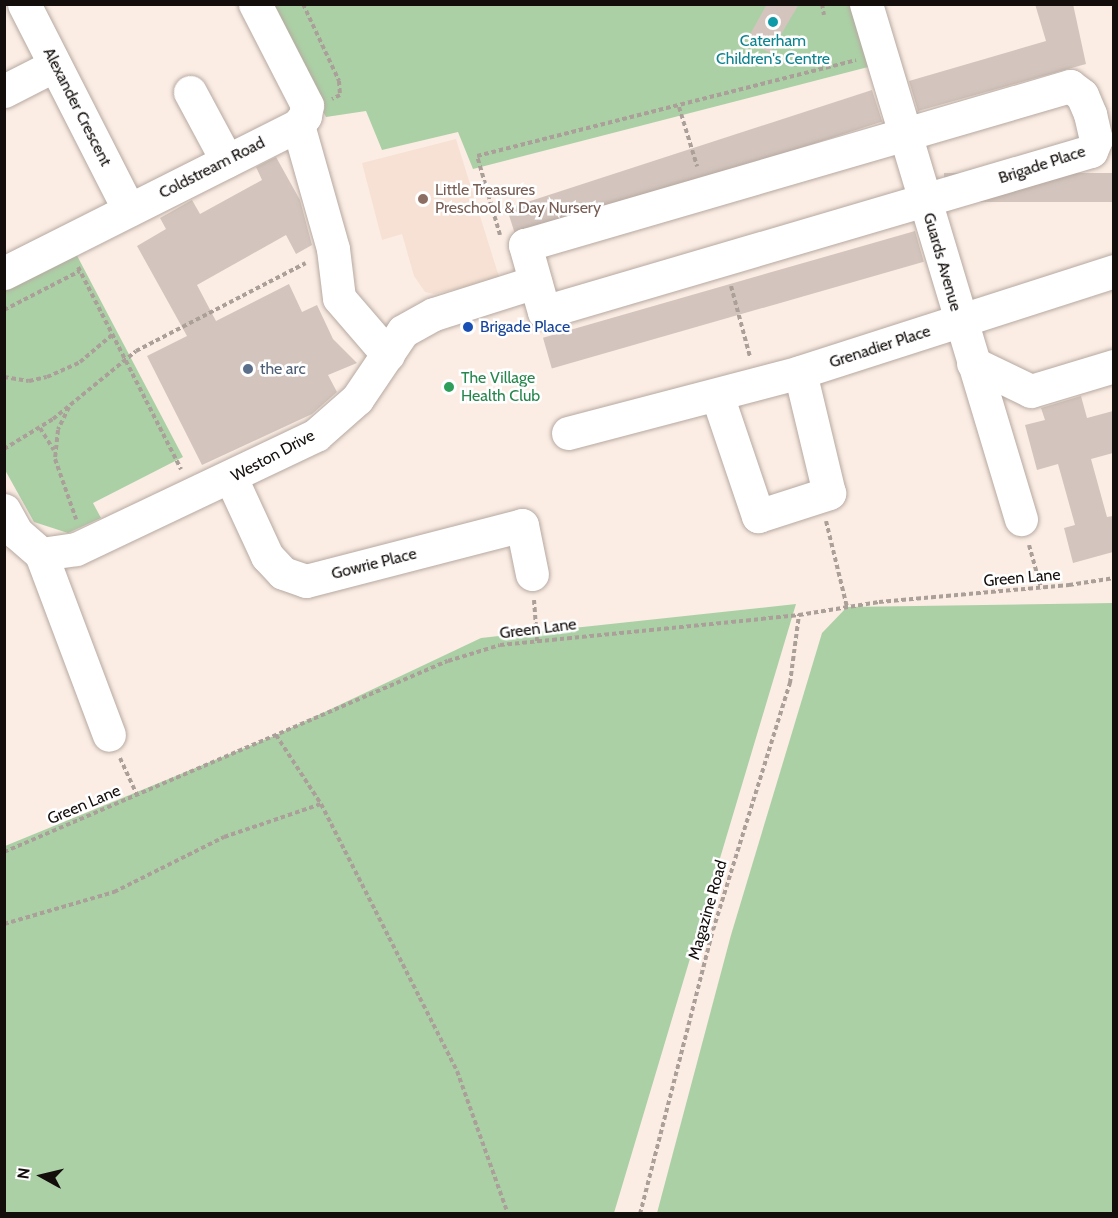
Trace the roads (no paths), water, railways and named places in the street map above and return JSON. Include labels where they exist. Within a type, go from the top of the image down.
[{"type":"street","name":"Alexander Crescent","points":[[24,4],[129,210]]},
{"type":"street","points":[[255,4],[307,105],[302,121],[333,249],[339,298],[388,355]]},
{"type":"street","name":"Guards Avenue","points":[[866,4],[1021,519]]},
{"type":"street","points":[[4,91],[55,65]]},
{"type":"street","name":"Brigade Place","points":[[1070,86],[1083,95],[1095,139],[1092,151],[544,312],[525,245],[905,136],[1070,86]]},
{"type":"street","points":[[190,92],[227,160]]},
{"type":"street","name":"Coldstream Road","points":[[4,273],[302,121]]},
{"type":"street","name":"Grenadier Place","points":[[568,434],[800,372],[1113,271]]},
{"type":"street","name":"Weston Drive","points":[[41,554],[76,549],[317,440],[357,399],[403,331],[434,314],[535,282]]},
{"type":"street","points":[[973,363],[1031,391],[1113,366]]},
{"type":"street","points":[[717,395],[758,516],[829,494],[800,372]]},
{"type":"street","name":"Gowrie Place","points":[[231,478],[267,556],[283,573],[306,581],[522,525],[532,574]]},
{"type":"street","points":[[4,510],[17,533],[41,554],[109,735]]},
{"type":"place","name":"Caterham Children's Centre","points":[[773,22]]},
{"type":"place","name":"Little Treasures Preschool & Day Nursery","points":[[423,199]]},
{"type":"place","name":"Brigade Place","points":[[468,327]]},
{"type":"place","name":"the arc","points":[[248,369]]},
{"type":"place","name":"The Village Health Club","points":[[449,387]]}]
